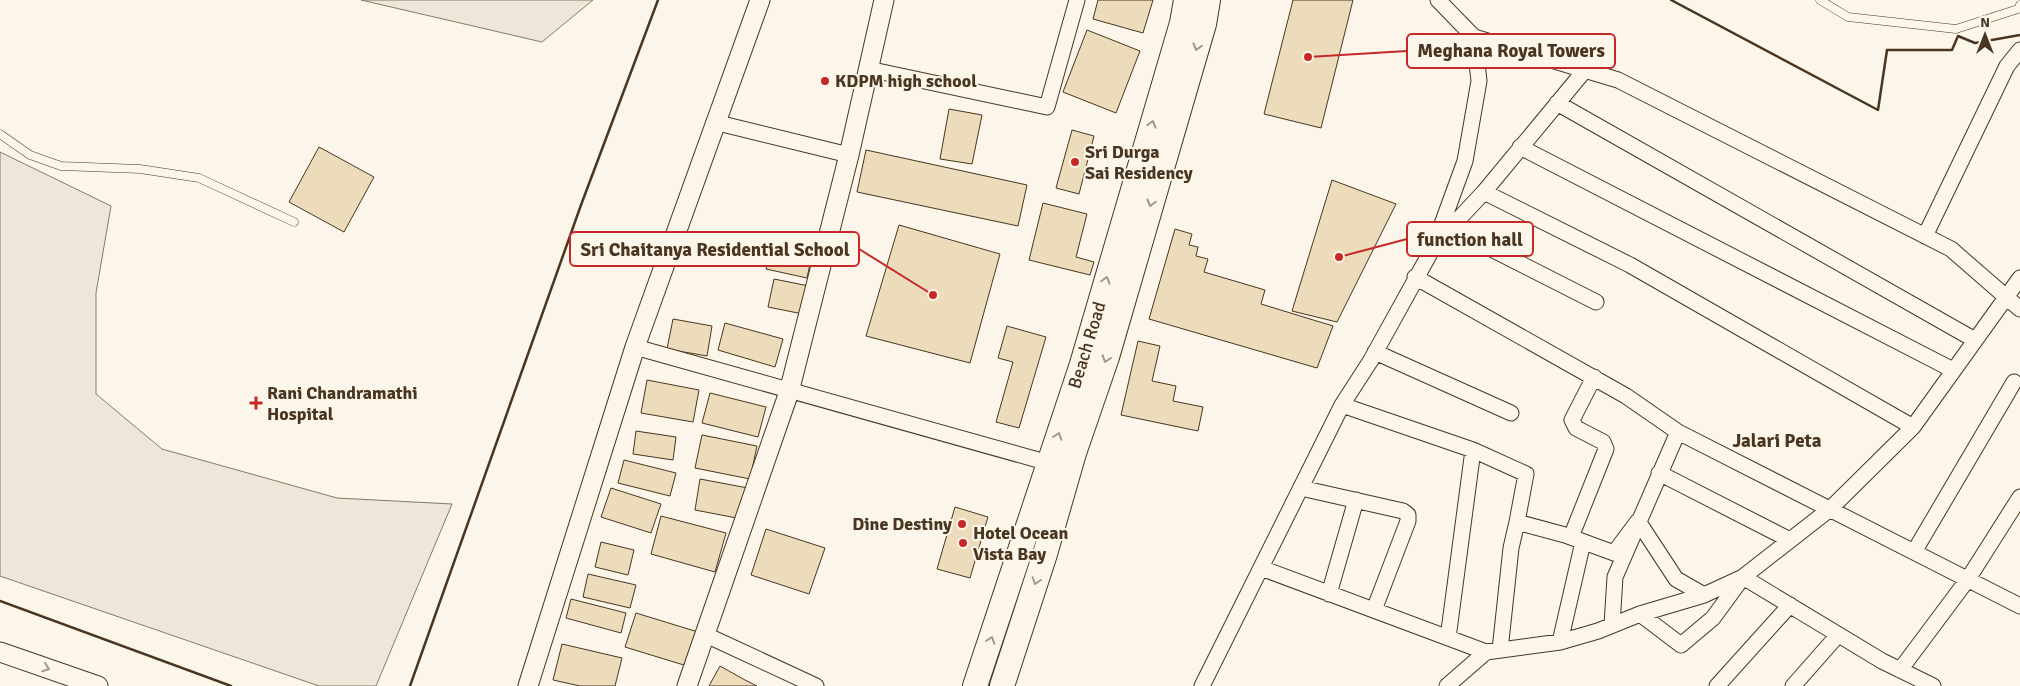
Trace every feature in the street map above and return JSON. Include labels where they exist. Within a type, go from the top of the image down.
[{"type":"main road","name":"Beach Road","points":[[975,686],[1087,345],[1182,23],[1186,0]]},
{"type":"main road","name":"Beach Road","points":[[1002,686],[1045,554],[1074,453],[1107,357],[1204,24],[1208,0]]},
{"type":"street","points":[[528,686],[635,347],[714,122],[760,0]]},
{"type":"street","points":[[687,686],[789,392],[849,156],[884,0]]},
{"type":"street","points":[[868,69],[1047,107],[1077,0]]},
{"type":"street","points":[[1441,1],[1474,37],[1618,80],[1951,249],[2020,309]]},
{"type":"street","points":[[1434,246],[1466,161],[1479,81],[1474,37]]},
{"type":"street","points":[[1925,236],[2007,66],[2020,50]]},
{"type":"street","points":[[1202,686],[1342,406],[1375,352],[1415,277],[1434,246],[1484,192],[1585,70]]},
{"type":"street","points":[[1557,103],[1975,340]]},
{"type":"street","points":[[714,122],[849,156]]},
{"type":"street","points":[[1520,147],[1953,370]]},
{"type":"street","points":[[1484,192],[1630,265],[1913,427]]},
{"type":"street","points":[[1450,228],[1596,302]]},
{"type":"street","points":[[1415,277],[1594,377],[1678,432],[2020,606]]},
{"type":"street","points":[[1261,568],[1448,638],[1493,651],[1560,642],[1640,614],[1704,595],[1743,577],[1830,509],[1913,427],[2020,278]]},
{"type":"street","points":[[635,347],[1049,464]]},
{"type":"street","points":[[1375,352],[1511,413]]},
{"type":"street","points":[[1560,642],[1577,539],[1606,449],[1603,442],[1576,428],[1572,420],[1594,377]]},
{"type":"street","points":[[1914,552],[2014,382]]},
{"type":"street","points":[[1342,406],[1473,450],[1526,474],[1493,651],[1447,686]]},
{"type":"street","points":[[1612,625],[1615,577],[1678,432]]},
{"type":"street","points":[[1448,638],[1473,450]]},
{"type":"street","points":[[1659,473],[1790,540]]},
{"type":"street","points":[[1301,488],[1403,511],[1408,515],[1408,521],[1374,610]]},
{"type":"street","points":[[1900,670],[1968,579],[2020,497]]},
{"type":"street","points":[[1329,594],[1356,500]]},
{"type":"street","points":[[1517,522],[1577,539],[1614,553],[1638,521]]},
{"type":"street","points":[[1638,521],[1676,579],[1704,595]]},
{"type":"street","points":[[1743,577],[1838,635],[1900,670],[1933,686]]},
{"type":"street","points":[[1640,614],[1681,645],[1713,618],[1743,577]]},
{"type":"street","points":[[1717,686],[1790,605]]},
{"type":"street","points":[[706,635],[816,686]]},
{"type":"street","points":[[1792,686],[1838,635]]},
{"type":"street","points":[[0,652],[98,686]]},
{"type":"lane","points":[[1820,0],[1848,17],[1956,29],[2018,9],[2020,5]]},
{"type":"lane","points":[[0,134],[30,156],[61,166],[140,168],[199,178],[294,222]]},
{"type":"shaded area","points":[[361,0],[593,0],[542,42]]},
{"type":"shaded area","points":[[0,152],[111,206],[96,293],[96,394],[162,449],[337,498],[452,504],[376,686],[319,686],[0,576]]},
{"type":"building","points":[[1098,0],[1153,0],[1143,33],[1093,19]]},
{"type":"building","points":[[1293,0],[1353,0],[1321,128],[1264,114]]},
{"type":"building","points":[[1087,30],[1140,51],[1116,113],[1063,92]]},
{"type":"building","points":[[949,109],[982,115],[972,164],[940,159]]},
{"type":"building","name":"Sri Durga Sai Residency","points":[[1072,130],[1094,136],[1079,194],[1056,188]]},
{"type":"building","points":[[319,147],[374,177],[344,232],[289,202]]},
{"type":"building","points":[[866,150],[1027,185],[1018,226],[857,192]]},
{"type":"building","points":[[1332,180],[1396,204],[1337,322],[1292,311]]},
{"type":"building","points":[[1043,203],[1087,214],[1076,257],[1094,262],[1090,275],[1029,260]]},
{"type":"building","points":[[899,225],[1000,254],[970,363],[866,336]]},
{"type":"building","points":[[1175,229],[1192,234],[1189,245],[1198,247],[1196,256],[1208,259],[1204,272],[1265,290],[1261,304],[1333,326],[1317,368],[1149,319]]},
{"type":"building","points":[[772,242],[813,250],[807,278],[766,269]]},
{"type":"building","points":[[774,279],[809,286],[803,314],[768,307]]},
{"type":"building","points":[[673,319],[712,326],[707,356],[667,349]]},
{"type":"building","points":[[725,323],[783,339],[775,367],[718,350]]},
{"type":"building","points":[[1007,326],[1046,337],[1019,428],[996,422],[1013,362],[998,358]]},
{"type":"building","points":[[1138,341],[1160,346],[1152,381],[1176,386],[1173,401],[1203,407],[1198,431],[1121,415]]},
{"type":"building","points":[[647,380],[699,390],[693,422],[641,413]]},
{"type":"building","points":[[710,393],[766,407],[758,437],[702,423]]},
{"type":"building","points":[[636,431],[676,437],[673,460],[633,454]]},
{"type":"building","points":[[702,435],[757,446],[750,479],[695,468]]},
{"type":"building","points":[[624,460],[676,473],[670,496],[618,483]]},
{"type":"building","points":[[700,479],[748,488],[742,519],[695,510]]},
{"type":"building","points":[[611,488],[661,504],[651,533],[601,517]]},
{"type":"building","name":"Hotel Ocean Vista Bay","points":[[955,507],[988,517],[970,578],[937,569]]},
{"type":"building","points":[[661,516],[726,533],[715,572],[651,554]]},
{"type":"building","points":[[766,529],[825,548],[809,594],[751,575]]},
{"type":"building","points":[[601,542],[634,550],[628,575],[595,567]]},
{"type":"building","points":[[588,574],[636,585],[630,608],[583,597]]},
{"type":"building","points":[[571,599],[626,613],[621,633],[566,618]]},
{"type":"building","points":[[636,613],[698,632],[687,666],[625,647]]},
{"type":"building","points":[[562,644],[622,658],[615,686],[580,686],[553,680]]},
{"type":"building","points":[[720,666],[745,680],[757,686],[709,686]]},
{"type":"wall","points":[[410,686],[581,205],[658,0]]},
{"type":"wall","points":[[1671,0],[1878,110],[1887,50],[1952,50],[1958,36],[1975,43],[2020,35]]},
{"type":"wall","points":[[0,601],[231,686]]},
{"type":"place","name":"Meghana Royal Towers","points":[[1308,57]]},
{"type":"place","name":"KDPM high school","points":[[825,81]]},
{"type":"place","name":"Sri Durga Sai Residency","points":[[1075,162]]},
{"type":"place","name":"function hall","points":[[1339,257]]},
{"type":"place","name":"Sri Chaitanya Residential School","points":[[933,295]]},
{"type":"place","name":"Rani Chandramathi Hospital","points":[[256,403]]},
{"type":"place","name":"Dine Destiny","points":[[962,524]]},
{"type":"place","name":"Hotel Ocean Vista Bay","points":[[963,543]]},
{"type":"district","name":"Jalari Peta","points":[[1777,440]]}]
